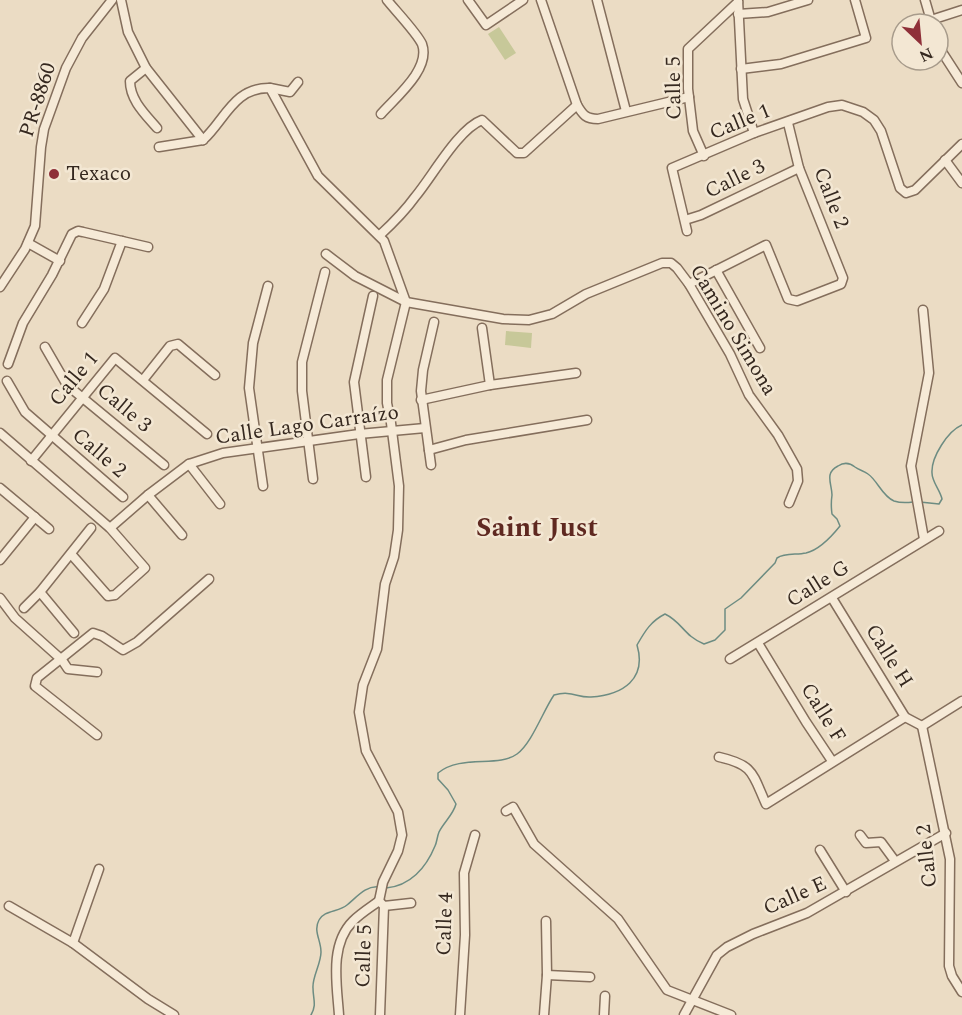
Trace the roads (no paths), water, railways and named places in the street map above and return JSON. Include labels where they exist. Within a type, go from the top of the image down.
[{"type":"street","name":"PR-8860","points":[[0,287],[28,243],[35,226],[44,129],[66,68],[82,38],[112,0]]},
{"type":"street","points":[[121,0],[128,32],[146,68],[203,140]]},
{"type":"street","points":[[381,114],[418,72],[423,53],[421,44],[387,0]]},
{"type":"street","points":[[468,0],[486,25],[523,0]]},
{"type":"street","points":[[541,0],[583,115],[590,119],[598,119],[689,97]]},
{"type":"street","points":[[597,0],[626,111]]},
{"type":"street","points":[[738,14],[768,12],[808,0]]},
{"type":"street","points":[[741,69],[781,64],[866,38],[855,0]]},
{"type":"street","points":[[738,1],[743,99],[754,133]]},
{"type":"street","name":"Calle 5","points":[[704,156],[693,131],[689,97],[688,49],[738,1]]},
{"type":"street","points":[[962,63],[951,66],[962,83]]},
{"type":"street","points":[[146,68],[130,81],[130,92],[141,110],[157,128]]},
{"type":"street","points":[[159,147],[203,140],[214,130],[227,108],[249,91],[270,88],[290,92],[298,82]]},
{"type":"street","points":[[270,88],[318,176],[380,235],[387,246],[406,302]]},
{"type":"street","points":[[380,235],[414,199],[451,148],[474,123],[482,120],[517,153],[524,153],[578,105]]},
{"type":"street","name":"Calle 1","points":[[685,220],[672,168],[754,133],[788,123],[828,107],[842,105],[863,112],[874,120],[881,131],[900,188],[906,193],[915,190],[945,160]]},
{"type":"street","name":"Calle 2","points":[[716,270],[766,245],[788,299],[797,301],[841,284],[843,278],[799,168],[788,123]]},
{"type":"street","points":[[962,144],[945,160],[962,183]]},
{"type":"street","name":"Calle 3","points":[[685,220],[701,215],[799,168]]},
{"type":"street","points":[[685,220],[687,231]]},
{"type":"street","points":[[8,364],[23,324],[60,261],[72,234],[78,231],[148,247]]},
{"type":"street","points":[[82,323],[104,289],[122,241]]},
{"type":"street","points":[[28,243],[60,261]]},
{"type":"street","name":"Camino Simona","points":[[326,254],[355,276],[406,302],[503,320],[529,320],[552,314],[586,294],[662,263],[671,263],[689,284],[730,354],[749,395],[778,435],[797,469],[798,482],[789,503]]},
{"type":"street","points":[[689,284],[716,270],[760,348]]},
{"type":"street","points":[[313,478],[302,391],[302,362],[325,272]]},
{"type":"street","points":[[263,486],[249,388],[253,344],[268,286]]},
{"type":"street","points":[[366,477],[354,382],[373,296]]},
{"type":"street","name":"Calle 5","points":[[380,1015],[382,887],[398,851],[402,835],[398,812],[366,751],[359,712],[363,685],[377,649],[385,584],[394,557],[398,530],[399,486],[387,403],[387,380],[406,302]]},
{"type":"street","points":[[923,310],[929,373],[911,466],[924,539]]},
{"type":"street","points":[[431,465],[421,400],[423,370],[434,322]]},
{"type":"street","points":[[482,328],[489,385]]},
{"type":"street","points":[[143,380],[170,346],[178,344],[215,375]]},
{"type":"street","name":"Calle 3","points":[[45,347],[67,385],[164,465]]},
{"type":"street","name":"Calle 1","points":[[31,460],[115,358],[207,434]]},
{"type":"street","points":[[421,400],[489,385],[576,373]]},
{"type":"street","name":"Calle 2","points":[[8,381],[25,412],[123,497]]},
{"type":"street","points":[[429,450],[466,440],[587,420]]},
{"type":"street","name":"Calle Lago Carraízo","points":[[110,528],[189,464],[223,453],[359,434],[425,428]]},
{"type":"street","points":[[0,433],[110,528],[145,568],[115,595],[108,596],[71,554]]},
{"type":"street","points":[[189,464],[220,504]]},
{"type":"street","points":[[0,489],[49,529]]},
{"type":"street","points":[[148,495],[182,535]]},
{"type":"street","points":[[0,560],[35,517]]},
{"type":"street","points":[[24,608],[40,592],[91,528]]},
{"type":"street","name":"Calle G","points":[[730,659],[939,531]]},
{"type":"street","points":[[97,735],[35,686],[37,678],[93,633],[102,636],[123,650],[137,642],[209,579]]},
{"type":"street","points":[[40,592],[74,633]]},
{"type":"street","points":[[0,598],[15,618],[62,660],[68,669],[97,672]]},
{"type":"street","name":"Calle H","points":[[831,598],[905,717],[922,726]]},
{"type":"street","name":"Calle F","points":[[758,642],[832,761],[905,717]]},
{"type":"street","points":[[922,726],[962,701]]},
{"type":"street","name":"Calle 2","points":[[922,726],[950,859],[949,966],[960,987]]},
{"type":"street","points":[[720,757],[744,764],[754,777],[766,804],[832,761]]},
{"type":"street","points":[[506,811],[513,807],[534,844],[618,919],[667,990],[731,1015]]},
{"type":"street","name":"Calle E","points":[[684,1015],[717,955],[727,947],[807,913],[946,833]]},
{"type":"street","name":"Calle 4","points":[[460,1015],[465,935],[465,873],[475,835]]},
{"type":"street","points":[[860,835],[866,843],[881,842],[895,861]]},
{"type":"street","points":[[820,850],[846,892]]},
{"type":"street","points":[[73,944],[99,869]]},
{"type":"street","points":[[339,1015],[336,958],[341,941],[352,922],[381,903],[411,903]]},
{"type":"street","points":[[9,906],[73,944],[148,999],[174,1015]]},
{"type":"street","points":[[544,1015],[547,975],[546,921]]},
{"type":"street","points":[[547,975],[590,977]]},
{"type":"street","points":[[604,1015],[605,996]]},
{"type":"waterway","points":[[920,502],[939,504],[942,499],[932,476],[932,467],[937,452],[946,439],[962,425]]},
{"type":"waterway","points":[[386,888],[403,884],[422,868],[436,844],[439,832],[455,808],[456,804],[438,779],[438,773],[457,764],[500,760],[517,754],[532,735],[554,695],[565,693],[591,697],[603,696],[622,689],[630,683],[639,667],[637,645],[649,627],[665,614],[697,641],[704,644],[715,640],[725,630],[725,609],[741,598],[775,563],[777,558],[816,549],[840,526],[832,514],[831,505],[830,475],[834,469],[842,464],[851,465],[871,477],[890,499],[905,503],[913,502]]},
{"type":"waterway","points":[[311,1015],[314,1005],[313,984],[321,952],[317,932],[319,920],[324,914],[344,907],[366,890],[379,887]]},
{"type":"place","name":"Texaco","points":[[54,174]]},
{"type":"district","name":"Saint Just","points":[[537,528]]}]
